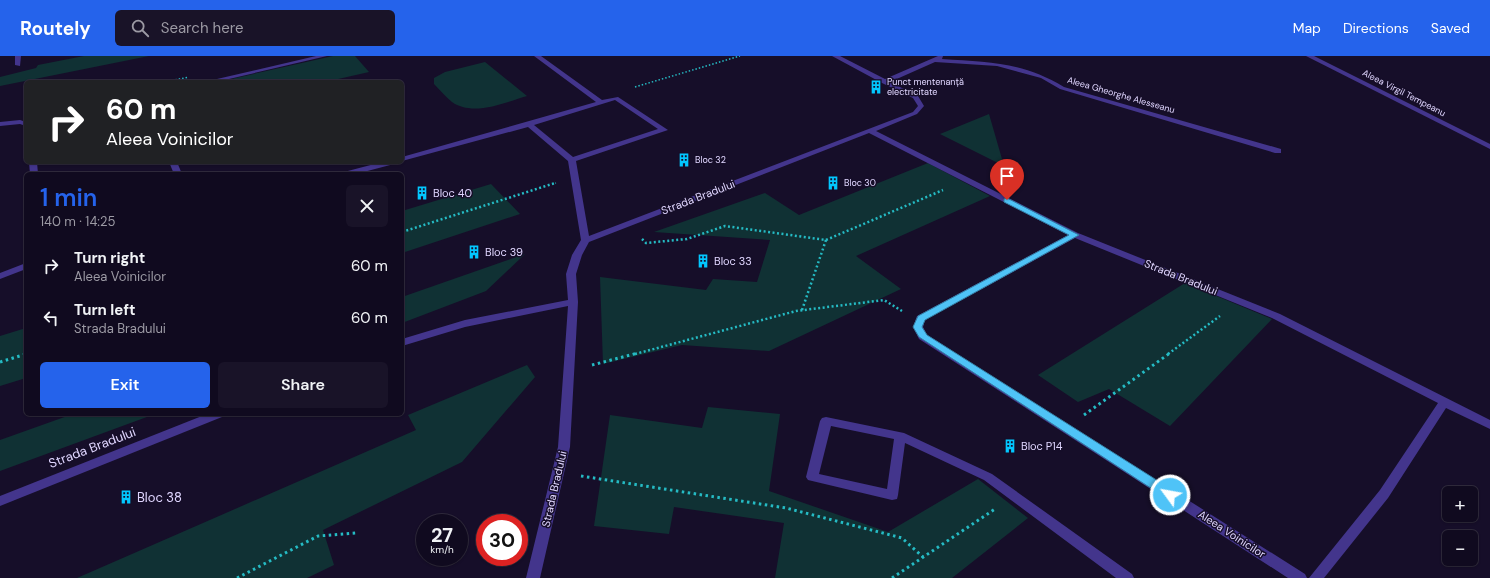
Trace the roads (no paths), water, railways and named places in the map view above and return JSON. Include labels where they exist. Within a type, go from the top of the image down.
[{"type":"street","points":[[18,56],[18,65]]},
{"type":"street","points":[[216,80],[324,56]]},
{"type":"street","points":[[537,56],[601,102]]},
{"type":"street","name":"Strada Bradului","points":[[533,578],[564,447],[573,302],[571,274],[585,240],[871,131],[916,113],[921,106],[916,97],[835,56]]},
{"type":"street","name":"Aleea Gheorghe Alesseanu","points":[[884,82],[945,56]]},
{"type":"street","name":"Aleea Virgil Tempeanu","points":[[1309,56],[1490,147]]},
{"type":"street","name":"Aleea Gheorghe Alesseanu","points":[[936,60],[997,64],[1033,72],[1062,88],[1278,151]]},
{"type":"street","points":[[404,158],[616,98],[664,130],[572,160]]},
{"type":"street","points":[[0,124],[24,122]]},
{"type":"street","points":[[529,124],[572,160],[585,240]]},
{"type":"street","name":"Strada Bradului","points":[[871,131],[1075,235],[1240,301],[1304,329],[1490,424]]},
{"type":"street","points":[[354,172],[384,164]]},
{"type":"street","name":"Aleea Voinicilor","points":[[1075,235],[921,318],[918,327],[924,337],[1300,578]]},
{"type":"street","points":[[0,276],[24,267]]},
{"type":"street","points":[[404,342],[420,336],[490,318],[573,302]]},
{"type":"street","points":[[1316,578],[1384,494],[1445,401]]},
{"type":"street","name":"Strada Bradului","points":[[0,501],[213,416]]},
{"type":"street","points":[[900,436],[892,495],[812,477],[826,421],[900,436],[988,476],[1127,578]]},
{"type":"place","name":"Punct mentenanță electricitate","points":[[876,87]]},
{"type":"place","name":"Bloc 32","points":[[684,160]]},
{"type":"place","name":"Bloc 30","points":[[833,183]]},
{"type":"place","name":"Bloc 40","points":[[422,193]]},
{"type":"place","name":"Bloc 39","points":[[474,252]]},
{"type":"place","name":"Bloc 33","points":[[703,261]]},
{"type":"place","name":"Bloc P14","points":[[1010,446]]},
{"type":"place","name":"Bloc 38","points":[[126,497]]}]
